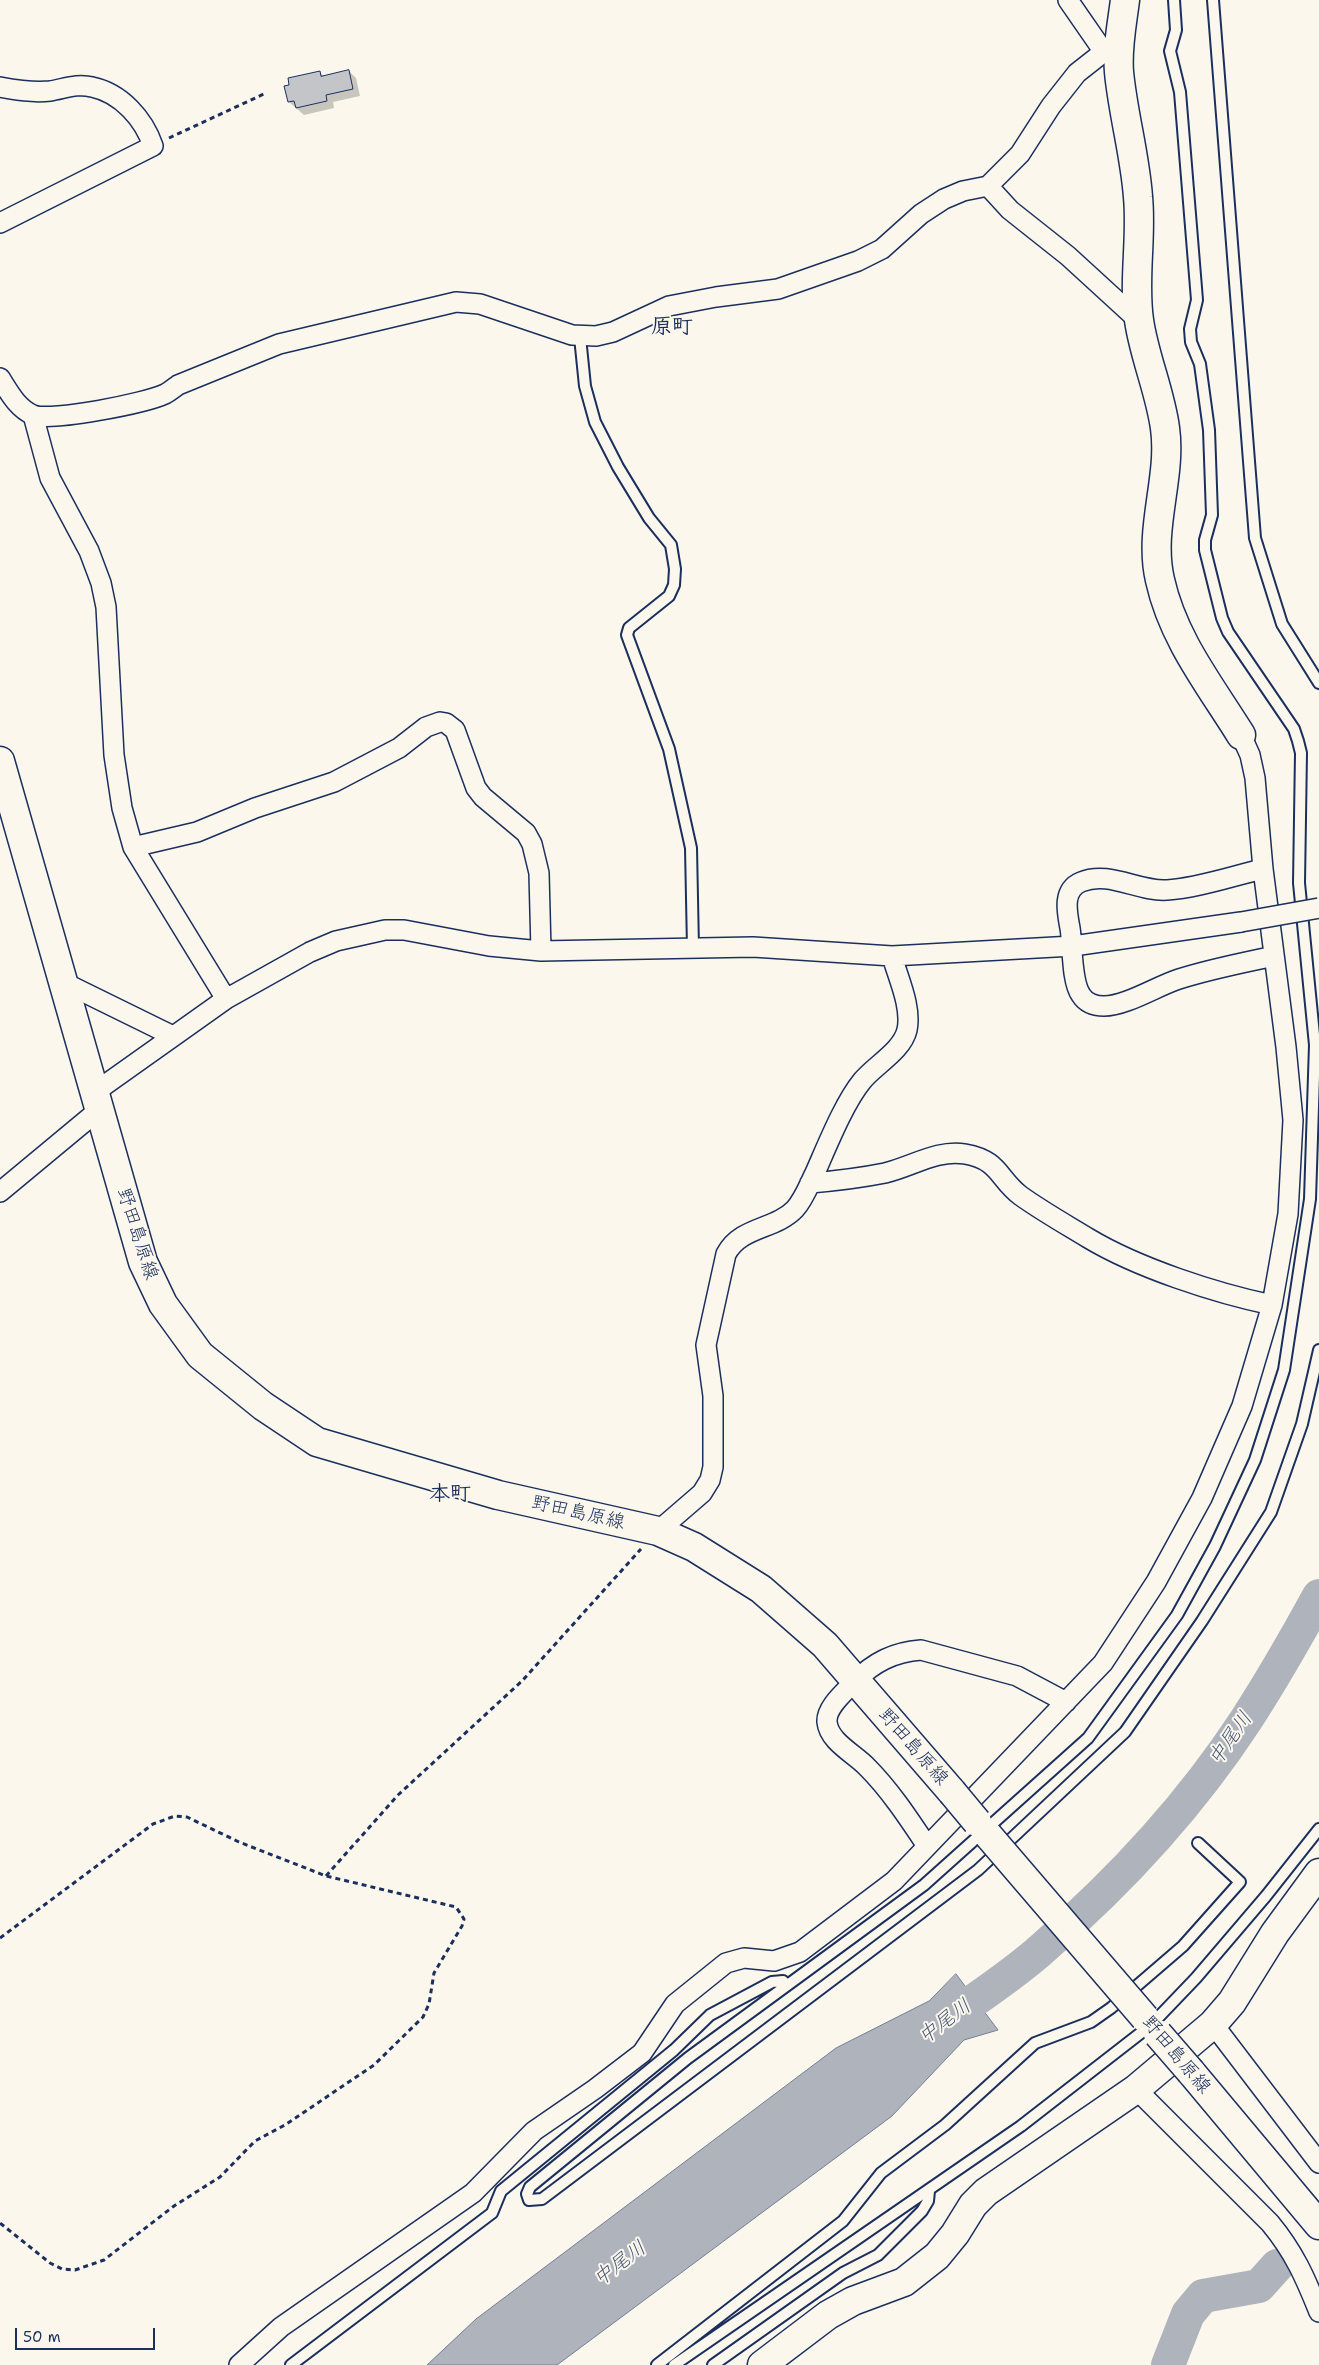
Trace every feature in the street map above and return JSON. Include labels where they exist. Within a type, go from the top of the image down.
[{"type":"main road","points":[[1125,0],[1112,46],[1119,72],[1138,198],[1140,234],[1137,301],[1139,321],[1165,428],[1166,450],[1157,535],[1159,579],[1170,617],[1189,655],[1242,735]]},
{"type":"main road","name":"野田島原線","points":[[0,761],[5,799],[63,982],[143,1262],[163,1304],[200,1355],[263,1406],[317,1442],[377,1462],[498,1495],[658,1531],[694,1547],[761,1589],[825,1645],[856,1680],[1152,2025],[1319,2225]]},
{"type":"main road","points":[[762,2365],[828,2316],[853,2301],[904,2282],[937,2256],[955,2234],[973,2205],[986,2192],[1136,2089],[1213,2024],[1232,2002],[1275,1933],[1319,1873]]},
{"type":"street","points":[[0,378],[20,407],[33,415],[59,416],[104,409],[164,394],[178,385],[279,344],[456,302],[480,304],[580,337],[613,332],[669,306],[716,297],[778,289],[858,261],[882,249],[922,214],[944,199],[963,191],[988,186],[1020,154],[1051,106],[1077,73],[1112,46],[1068,0]]},
{"type":"street","points":[[0,87],[27,92],[50,91],[73,86],[91,86],[109,92],[136,114],[147,129],[153,146],[0,223]]},
{"type":"street","points":[[988,186],[1010,210],[1068,256],[1139,321]]},
{"type":"street","points":[[33,415],[50,478],[89,551],[101,583],[106,607],[114,755],[122,808],[133,847],[226,999]]},
{"type":"street","points":[[133,847],[197,832],[255,808],[334,782],[399,748],[426,727],[440,722],[446,723],[456,730],[476,788],[483,797],[520,827],[532,844],[539,873],[540,952]]},
{"type":"street","points":[[239,2365],[282,2327],[473,2193],[534,2131],[595,2089],[642,2053],[675,2004],[726,1963],[744,1958],[774,1960],[800,1952],[894,1881],[1103,1663],[1156,1582],[1202,1498],[1242,1406],[1272,1305],[1288,1214],[1293,1120],[1263,869],[1255,778],[1250,755],[1242,735]]},
{"type":"street","points":[[1263,869],[1166,890],[1094,878],[1080,882],[1072,888],[1067,899],[1067,910],[1076,978],[1081,996],[1087,1002],[1105,1006],[1178,979],[1274,956]]},
{"type":"street","points":[[0,1192],[97,1100],[174,1036],[226,999],[310,952],[344,939],[385,930],[404,930],[489,946],[540,952],[753,947],[892,956],[1073,946],[1241,922],[1319,908]]},
{"type":"street","points":[[658,1531],[702,1493],[710,1480],[713,1468],[713,1396],[706,1345],[726,1254],[732,1244],[740,1238],[794,1210],[810,1183],[835,1129],[862,1081],[902,1042],[908,1022],[905,1002],[892,956]]},
{"type":"street","points":[[63,982],[174,1036]]},
{"type":"street","points":[[810,1183],[869,1176],[942,1154],[966,1154],[996,1168],[1019,1195],[1090,1239],[1133,1260],[1230,1296],[1272,1305]]},
{"type":"street","points":[[927,1846],[906,1814],[868,1767],[836,1739],[830,1730],[827,1721],[831,1707],[856,1680],[888,1656],[905,1651],[921,1650],[1017,1676],[1066,1702]]},
{"type":"street","points":[[1213,2024],[1319,2163]]},
{"type":"street","points":[[1136,2089],[1270,2223],[1290,2248],[1302,2270],[1319,2312]]},
{"type":"lane","points":[[1174,0],[1176,30],[1170,51],[1180,92],[1198,300],[1190,329],[1190,342],[1200,364],[1209,430],[1212,515],[1205,540],[1205,550],[1222,618],[1228,632],[1294,729],[1301,753],[1299,883],[1315,1045],[1310,1199],[1284,1370],[1255,1460],[1215,1546],[1177,1615],[1088,1738],[1011,1809],[983,1829],[924,1885],[786,1984],[688,2058],[530,2186],[527,2194],[529,2200],[542,2199],[978,1870],[1125,1732],[1202,1621],[1271,1512],[1302,1424],[1319,1350]]},
{"type":"lane","points":[[1213,0],[1255,538],[1282,624],[1319,683]]},
{"type":"lane","points":[[580,337],[584,386],[595,422],[623,476],[649,518],[671,545],[675,569],[674,585],[669,596],[629,628],[627,635],[670,750],[689,839],[694,948]]},
{"type":"lane","points":[[674,2365],[1021,2126],[1152,2025],[1216,1956],[1319,1829]]},
{"type":"lane","points":[[660,2364],[843,2222],[881,2173],[945,2125],[1035,2043],[1091,2022],[1111,2008],[1183,1946],[1240,1882],[1198,1843]]},
{"type":"lane","points":[[290,2365],[492,2212],[501,2191],[674,2050],[710,2015],[772,1982],[783,1981],[786,1984]]},
{"type":"lane","points":[[713,2365],[843,2273],[878,2254],[922,2211],[928,2202],[929,2191]]},
{"type":"path","points":[[169,138],[266,93]]},
{"type":"path","points":[[326,1876],[398,1795],[522,1681],[658,1531]]},
{"type":"path","points":[[0,1938],[153,1824],[175,1816],[187,1817],[239,1842],[326,1876],[456,1907],[462,1912],[462,1926],[434,1973],[429,2004],[423,2017],[374,2065],[285,2125],[254,2141],[220,2177],[174,2206],[104,2260],[75,2270],[62,2269],[50,2263],[0,2222]]},
{"type":"water","points":[[956,1974],[998,2030],[964,2040],[892,2116],[557,2365],[427,2365],[476,2319],[836,2048],[929,2001]]},
{"type":"building","points":[[349,70],[353,89],[326,95],[327,101],[296,108],[294,101],[288,102],[284,86],[289,85],[288,78],[320,71],[321,76]]},
{"type":"waterway","name":"中尾川","points":[[937,2027],[1031,1959],[1099,1896],[1178,1812],[1225,1751],[1246,1720],[1284,1659],[1319,1596]]},
{"type":"waterway","points":[[1168,2365],[1188,2314],[1203,2296],[1259,2286],[1277,2266]]},
{"type":"district","name":"原町","points":[[672,328]]},
{"type":"district","name":"本町","points":[[450,1495]]}]
